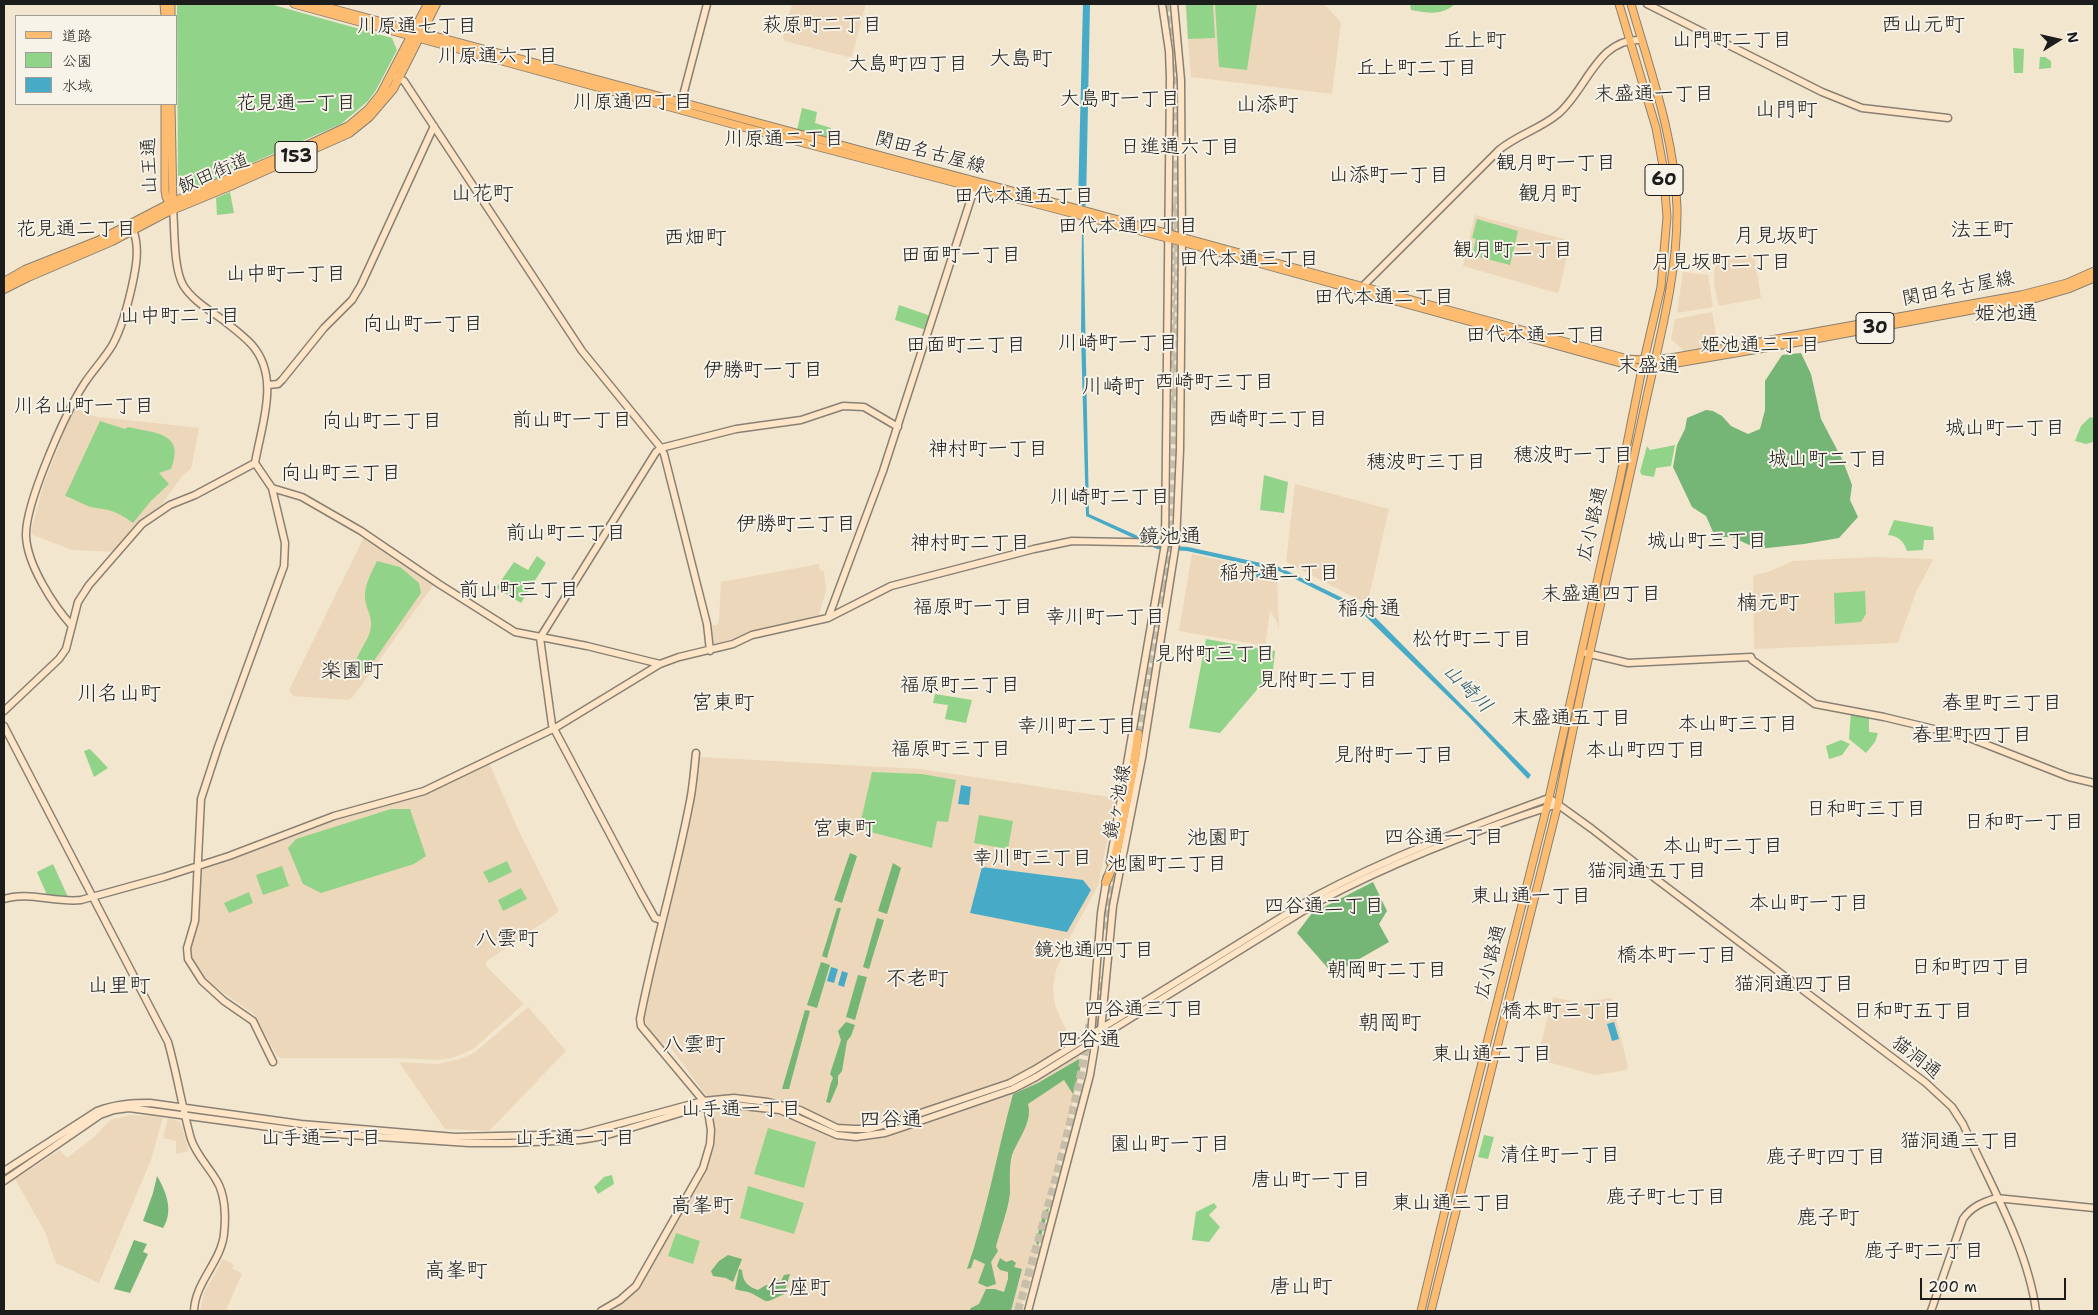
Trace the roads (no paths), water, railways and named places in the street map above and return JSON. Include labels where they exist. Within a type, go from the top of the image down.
[{"type":"highway","name":"飯田街道","points":[[396,76],[412,33],[428,4]]},
{"type":"highway","name":"飯田街道","points":[[4,282],[26,270],[98,241],[171,205],[343,129],[369,109],[396,76],[421,35],[436,4]]},
{"type":"highway","name":"飯田街道","points":[[4,289],[112,241],[133,230],[171,205]]},
{"type":"highway","points":[[1106,882],[1114,866],[1135,765],[1138,734]]},
{"type":"main road","name":"関田名古屋線","points":[[294,4],[421,35],[1182,239],[1642,368],[1653,368],[2036,298],[2068,289],[2094,278]]},
{"type":"main road","name":"関田名古屋線","points":[[315,4],[412,33]]},
{"type":"main road","name":"広小路通","points":[[1421,1311],[1549,798],[1661,286],[1667,217],[1662,166],[1656,128],[1618,4]]},
{"type":"main road","name":"広小路通","points":[[1431,1311],[1558,804],[1572,727],[1631,475],[1675,252],[1677,207],[1672,161],[1667,133],[1631,4]]},
{"type":"main road","name":"山王通","points":[[165,105],[165,190],[171,205]]},
{"type":"main road","name":"山王通","points":[[171,105],[171,205]]},
{"type":"main road","name":"関田名古屋線","points":[[1361,289],[1628,359],[1655,360],[1723,350],[2021,295],[2067,283],[2094,271]]},
{"type":"street","points":[[680,105],[707,4]]},
{"type":"street","name":"鏡ヶ池線","points":[[1092,1038],[1100,913],[1165,544],[1170,70],[1162,4]]},
{"type":"street","name":"鏡ヶ池線","points":[[1092,1038],[1102,1029],[1113,906],[1142,758],[1176,543],[1180,450],[1182,239],[1180,47],[1174,4]]},
{"type":"street","points":[[1647,4],[1822,92],[1862,108],[1948,118]]},
{"type":"street","points":[[1361,289],[1499,150],[1518,137],[1544,124],[1566,107],[1601,58],[1630,39],[1641,40]]},
{"type":"street","points":[[396,76],[404,81],[582,351],[661,448],[707,624],[710,651]]},
{"type":"street","points":[[268,385],[278,384],[282,380],[324,328],[357,293],[434,126]]},
{"type":"street","points":[[828,618],[898,427],[975,185]]},
{"type":"street","points":[[171,205],[179,270],[183,284],[192,296],[254,347],[262,362],[268,385],[255,463],[272,488],[285,543],[284,566],[201,799],[196,867],[195,921],[187,948],[188,959],[202,981],[215,994],[253,1021],[273,1062]]},
{"type":"street","points":[[72,626],[64,618],[33,564],[26,535],[28,520],[57,437],[84,383],[114,342],[134,278],[137,243],[133,230]]},
{"type":"street","points":[[661,920],[656,918],[641,893],[553,729],[540,638],[656,452],[661,448],[736,429],[801,420],[843,406],[864,407],[898,427]]},
{"type":"street","points":[[4,711],[59,659],[66,649],[78,602],[85,591],[142,524],[170,505],[195,495],[255,463]]},
{"type":"street","points":[[272,488],[302,497],[361,531],[514,632],[587,646],[660,664]]},
{"type":"street","points":[[4,898],[23,896],[69,901],[92,896],[196,867],[334,816],[424,791],[553,729],[660,664],[687,654],[710,651],[752,635],[828,618],[891,586],[1072,540],[1176,543]]},
{"type":"street","points":[[1581,651],[1628,663],[1751,657],[1752,660],[1815,704],[1884,717],[1960,735],[2017,755],[2069,777],[2094,783]]},
{"type":"street","points":[[4,726],[168,1042],[196,1151],[222,1192],[224,1205],[223,1243],[215,1263],[197,1296],[194,1311]]},
{"type":"street","points":[[601,1311],[620,1300],[636,1286],[703,1168],[710,1144],[711,1130],[705,1103],[642,1026],[640,1019],[661,920],[677,866],[690,805],[696,752]]},
{"type":"street","points":[[1102,1029],[1314,897],[1358,874],[1479,824],[1549,798]]},
{"type":"street","name":"猫洞通","points":[[1549,798],[1926,1082],[1952,1106],[2023,1259],[2036,1311]]},
{"type":"street","points":[[4,1181],[100,1116],[114,1110],[129,1108],[186,1113],[306,1132],[469,1143],[509,1143],[588,1139],[705,1103],[780,1110],[839,1136],[856,1137],[884,1133],[1013,1089],[1092,1038],[1316,903],[1361,879],[1473,834],[1558,804]]},
{"type":"street","points":[[1028,1311],[1090,1075],[1092,1038]]},
{"type":"street","points":[[4,1171],[97,1111],[112,1105],[150,1103],[186,1113]]},
{"type":"street","points":[[1932,1311],[1963,1219],[1968,1212],[1984,1202],[1996,1198],[2094,1208]]},
{"type":"water","name":"山崎川","points":[[1083,4],[1090,4],[1086,204],[1083,211],[1089,514],[1158,545],[1188,547],[1279,567],[1371,613],[1531,775],[1528,779],[1469,717],[1360,611],[1279,571],[1187,551],[1157,549],[1086,516],[1081,335],[1082,223],[1078,202]]},
{"type":"water","points":[[1257,570],[1275,574],[1274,581],[1256,577]]},
{"type":"water","points":[[961,785],[971,787],[969,805],[958,804]]},
{"type":"water","points":[[982,867],[1083,880],[1091,890],[1067,932],[970,913]]},
{"type":"water","points":[[831,967],[838,969],[834,983],[827,981]]},
{"type":"water","points":[[842,971],[848,973],[844,987],[838,985]]},
{"type":"water","points":[[1614,1022],[1619,1039],[1612,1041],[1607,1024]]},
{"type":"tunnel","points":[[1165,4],[1170,42]]},
{"type":"tunnel","points":[[1166,588],[1173,528],[1174,494],[1178,275],[1177,63]]},
{"type":"tunnel","points":[[1170,404],[1172,203]]},
{"type":"tunnel","points":[[1138,734],[1164,583]]},
{"type":"tunnel","points":[[1102,929],[1111,874]]},
{"type":"tunnel","points":[[1095,1038],[1103,977]]},
{"type":"tunnel","points":[[1018,1311],[1049,1203],[1077,1094],[1090,1020]]},
{"type":"district","name":"萩原町二丁目","points":[[822,26]]},
{"type":"district","name":"西山元町","points":[[1923,26]]},
{"type":"district","name":"川原通七丁目","points":[[417,27]]},
{"type":"district","name":"山門町二丁目","points":[[1732,41]]},
{"type":"district","name":"丘上町","points":[[1475,42]]},
{"type":"district","name":"川原通六丁目","points":[[498,57]]},
{"type":"district","name":"大島町","points":[[1021,60]]},
{"type":"district","name":"大島町四丁目","points":[[908,65]]},
{"type":"district","name":"丘上町二丁目","points":[[1417,69]]},
{"type":"district","name":"末盛通一丁目","points":[[1654,95]]},
{"type":"district","name":"大島町一丁目","points":[[1120,100]]},
{"type":"district","name":"川原通四丁目","points":[[633,103]]},
{"type":"district","name":"花見通一丁目","points":[[296,104]]},
{"type":"district","name":"山添町","points":[[1267,106]]},
{"type":"district","name":"山門町","points":[[1786,111]]},
{"type":"district","name":"川原通二丁目","points":[[784,140]]},
{"type":"district","name":"日進通六丁目","points":[[1180,148]]},
{"type":"district","name":"観月町一丁目","points":[[1556,164]]},
{"type":"district","name":"山添町一丁目","points":[[1389,176]]},
{"type":"district","name":"山花町","points":[[482,195]]},
{"type":"district","name":"観月町","points":[[1550,195]]},
{"type":"district","name":"田代本通五丁目","points":[[1024,197]]},
{"type":"district","name":"田代本通四丁目","points":[[1128,227]]},
{"type":"district","name":"花見通二丁目","points":[[76,230]]},
{"type":"district","name":"法王町","points":[[1982,231]]},
{"type":"district","name":"月見坂町","points":[[1776,237]]},
{"type":"district","name":"西畑町","points":[[695,239]]},
{"type":"district","name":"観月町二丁目","points":[[1513,251]]},
{"type":"district","name":"田面町一丁目","points":[[961,256]]},
{"type":"district","name":"田代本通三丁目","points":[[1249,260]]},
{"type":"district","name":"月見坂町二丁目","points":[[1721,263]]},
{"type":"district","name":"山中町一丁目","points":[[286,275]]},
{"type":"district","name":"田代本通二丁目","points":[[1384,298]]},
{"type":"district","name":"姫池通","points":[[2006,315]]},
{"type":"district","name":"山中町二丁目","points":[[180,317]]},
{"type":"district","name":"向山町一丁目","points":[[423,325]]},
{"type":"district","name":"田代本通一丁目","points":[[1536,336]]},
{"type":"district","name":"川崎町一丁目","points":[[1118,344]]},
{"type":"district","name":"田面町二丁目","points":[[966,346]]},
{"type":"district","name":"姫池通三丁目","points":[[1760,346]]},
{"type":"district","name":"末盛通","points":[[1648,367]]},
{"type":"district","name":"伊勝町一丁目","points":[[763,371]]},
{"type":"district","name":"西崎町三丁目","points":[[1214,383]]},
{"type":"district","name":"川崎町","points":[[1113,388]]},
{"type":"district","name":"川名山町一丁目","points":[[84,407]]},
{"type":"district","name":"西崎町二丁目","points":[[1268,420]]},
{"type":"district","name":"前山町一丁目","points":[[572,421]]},
{"type":"district","name":"向山町二丁目","points":[[382,422]]},
{"type":"district","name":"城山町一丁目","points":[[2005,429]]},
{"type":"district","name":"神村町一丁目","points":[[988,450]]},
{"type":"district","name":"穂波町一丁目","points":[[1573,456]]},
{"type":"district","name":"城山町二丁目","points":[[1828,460]]},
{"type":"district","name":"穂波町三丁目","points":[[1426,463]]},
{"type":"district","name":"向山町三丁目","points":[[341,474]]},
{"type":"district","name":"川崎町二丁目","points":[[1110,498]]},
{"type":"district","name":"伊勝町二丁目","points":[[796,525]]},
{"type":"district","name":"前山町二丁目","points":[[566,534]]},
{"type":"district","name":"鏡池通","points":[[1170,538]]},
{"type":"district","name":"城山町三丁目","points":[[1707,542]]},
{"type":"district","name":"神村町二丁目","points":[[970,544]]},
{"type":"district","name":"稲舟通二丁目","points":[[1279,574]]},
{"type":"district","name":"前山町三丁目","points":[[519,591]]},
{"type":"district","name":"末盛通四丁目","points":[[1601,595]]},
{"type":"district","name":"楠元町","points":[[1768,604]]},
{"type":"district","name":"福原町一丁目","points":[[973,608]]},
{"type":"district","name":"稲舟通","points":[[1369,610]]},
{"type":"district","name":"幸川町一丁目","points":[[1105,618]]},
{"type":"district","name":"松竹町二丁目","points":[[1472,640]]},
{"type":"district","name":"見附町三丁目","points":[[1215,655]]},
{"type":"district","name":"楽園町","points":[[352,672]]},
{"type":"district","name":"見附町二丁目","points":[[1318,681]]},
{"type":"district","name":"福原町二丁目","points":[[960,686]]},
{"type":"district","name":"川名山町","points":[[119,695]]},
{"type":"district","name":"宮東町","points":[[723,704]]},
{"type":"district","name":"春里町三丁目","points":[[2002,704]]},
{"type":"district","name":"末盛通五丁目","points":[[1571,719]]},
{"type":"district","name":"本山町三丁目","points":[[1738,725]]},
{"type":"district","name":"幸川町二丁目","points":[[1077,727]]},
{"type":"district","name":"春里町四丁目","points":[[1972,736]]},
{"type":"district","name":"福原町三丁目","points":[[951,750]]},
{"type":"district","name":"本山町四丁目","points":[[1646,751]]},
{"type":"district","name":"見附町一丁目","points":[[1394,756]]},
{"type":"district","name":"日和町三丁目","points":[[1866,810]]},
{"type":"district","name":"日和町一丁目","points":[[2024,823]]},
{"type":"district","name":"宮東町","points":[[844,830]]},
{"type":"district","name":"四谷通一丁目","points":[[1444,838]]},
{"type":"district","name":"池園町","points":[[1218,839]]},
{"type":"district","name":"本山町二丁目","points":[[1723,847]]},
{"type":"district","name":"幸川町三丁目","points":[[1032,859]]},
{"type":"district","name":"池園町二丁目","points":[[1167,865]]},
{"type":"district","name":"猫洞通五丁目","points":[[1647,872]]},
{"type":"district","name":"東山通一丁目","points":[[1531,897]]},
{"type":"district","name":"本山町一丁目","points":[[1809,904]]},
{"type":"district","name":"四谷通二丁目","points":[[1324,907]]},
{"type":"district","name":"八雲町","points":[[507,940]]},
{"type":"district","name":"鏡池通四丁目","points":[[1094,951]]},
{"type":"district","name":"橋本町一丁目","points":[[1677,956]]},
{"type":"district","name":"日和町四丁目","points":[[1971,968]]},
{"type":"district","name":"朝岡町二丁目","points":[[1387,971]]},
{"type":"district","name":"不老町","points":[[917,980]]},
{"type":"district","name":"猫洞通四丁目","points":[[1794,985]]},
{"type":"district","name":"山里町","points":[[119,987]]},
{"type":"district","name":"四谷通三丁目","points":[[1144,1010]]},
{"type":"district","name":"橋本町三丁目","points":[[1562,1012]]},
{"type":"district","name":"日和町五丁目","points":[[1913,1012]]},
{"type":"district","name":"朝岡町","points":[[1390,1024]]},
{"type":"district","name":"四谷通","points":[[1089,1041]]},
{"type":"district","name":"八雲町","points":[[694,1046]]},
{"type":"district","name":"東山通二丁目","points":[[1492,1055]]},
{"type":"district","name":"山手通一丁目","points":[[741,1110]]},
{"type":"district","name":"四谷通","points":[[891,1121]]},
{"type":"district","name":"山手通二丁目","points":[[321,1139]]},
{"type":"district","name":"山手通一丁目","points":[[575,1139]]},
{"type":"district","name":"猫洞通三丁目","points":[[1960,1142]]},
{"type":"district","name":"園山町一丁目","points":[[1170,1145]]},
{"type":"district","name":"清住町一丁目","points":[[1560,1156]]},
{"type":"district","name":"鹿子町四丁目","points":[[1826,1158]]},
{"type":"district","name":"唐山町一丁目","points":[[1311,1181]]},
{"type":"district","name":"鹿子町七丁目","points":[[1666,1198]]},
{"type":"district","name":"東山通三丁目","points":[[1452,1204]]},
{"type":"district","name":"高峯町","points":[[702,1207]]},
{"type":"district","name":"鹿子町","points":[[1828,1219]]},
{"type":"district","name":"鹿子町二丁目","points":[[1924,1252]]},
{"type":"district","name":"高峯町","points":[[456,1272]]},
{"type":"district","name":"唐山町","points":[[1301,1288]]},
{"type":"district","name":"仁座町","points":[[799,1289]]}]
